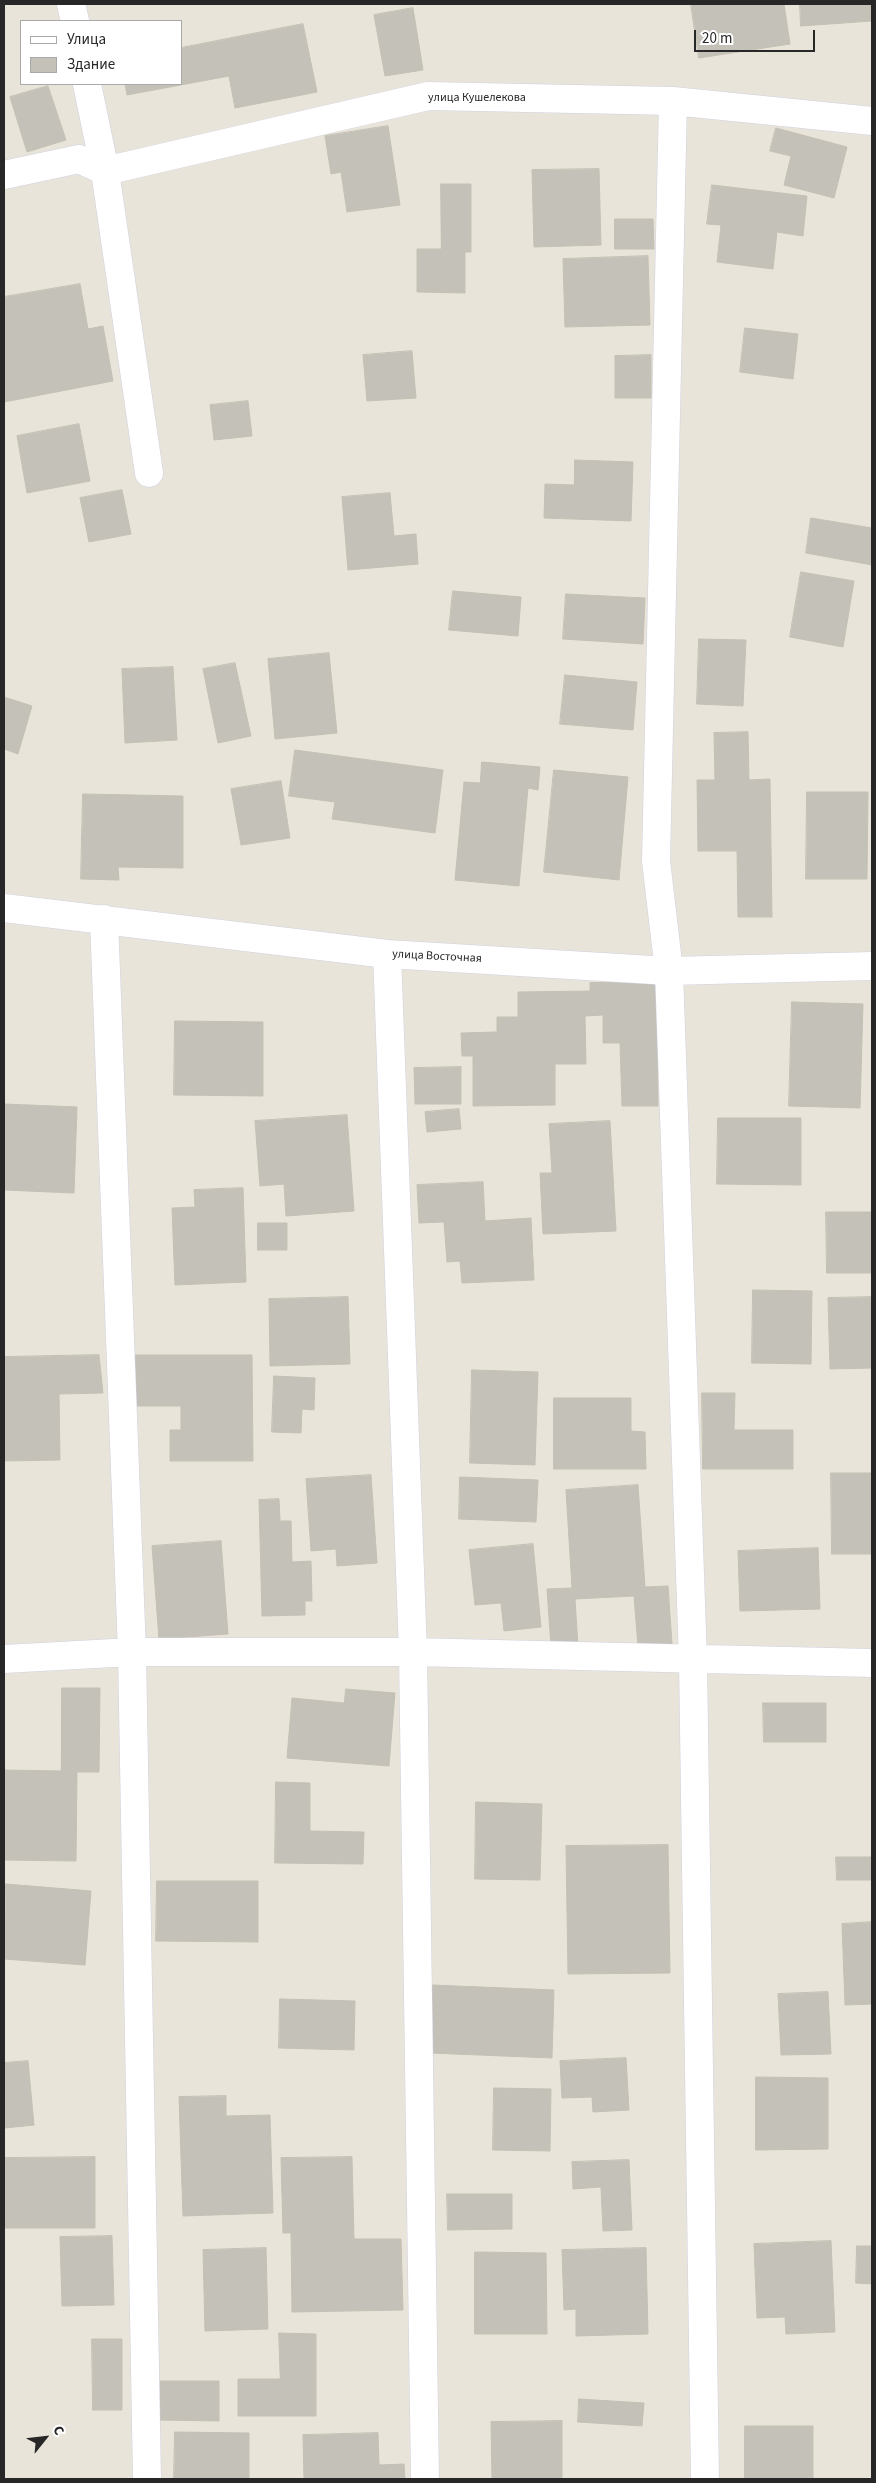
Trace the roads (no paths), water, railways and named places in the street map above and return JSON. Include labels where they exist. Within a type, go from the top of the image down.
[{"type":"street","points":[[71,4],[74,20]]},
{"type":"street","points":[[88,85],[106,171],[149,473]]},
{"type":"street","name":"улица Кушелекова","points":[[106,171],[428,96],[673,101],[872,121]]},
{"type":"street","points":[[673,101],[656,861],[669,971],[693,1660],[705,2479]]},
{"type":"street","points":[[4,175],[79,159],[106,171]]},
{"type":"street","name":"улица Восточная","points":[[5,906],[387,954],[669,971],[872,966]]},
{"type":"street","points":[[104,919],[132,1652],[147,2479]]},
{"type":"street","points":[[387,954],[413,1652],[425,2479]]},
{"type":"street","points":[[4,1659],[132,1652],[413,1652],[872,1664]]}]
